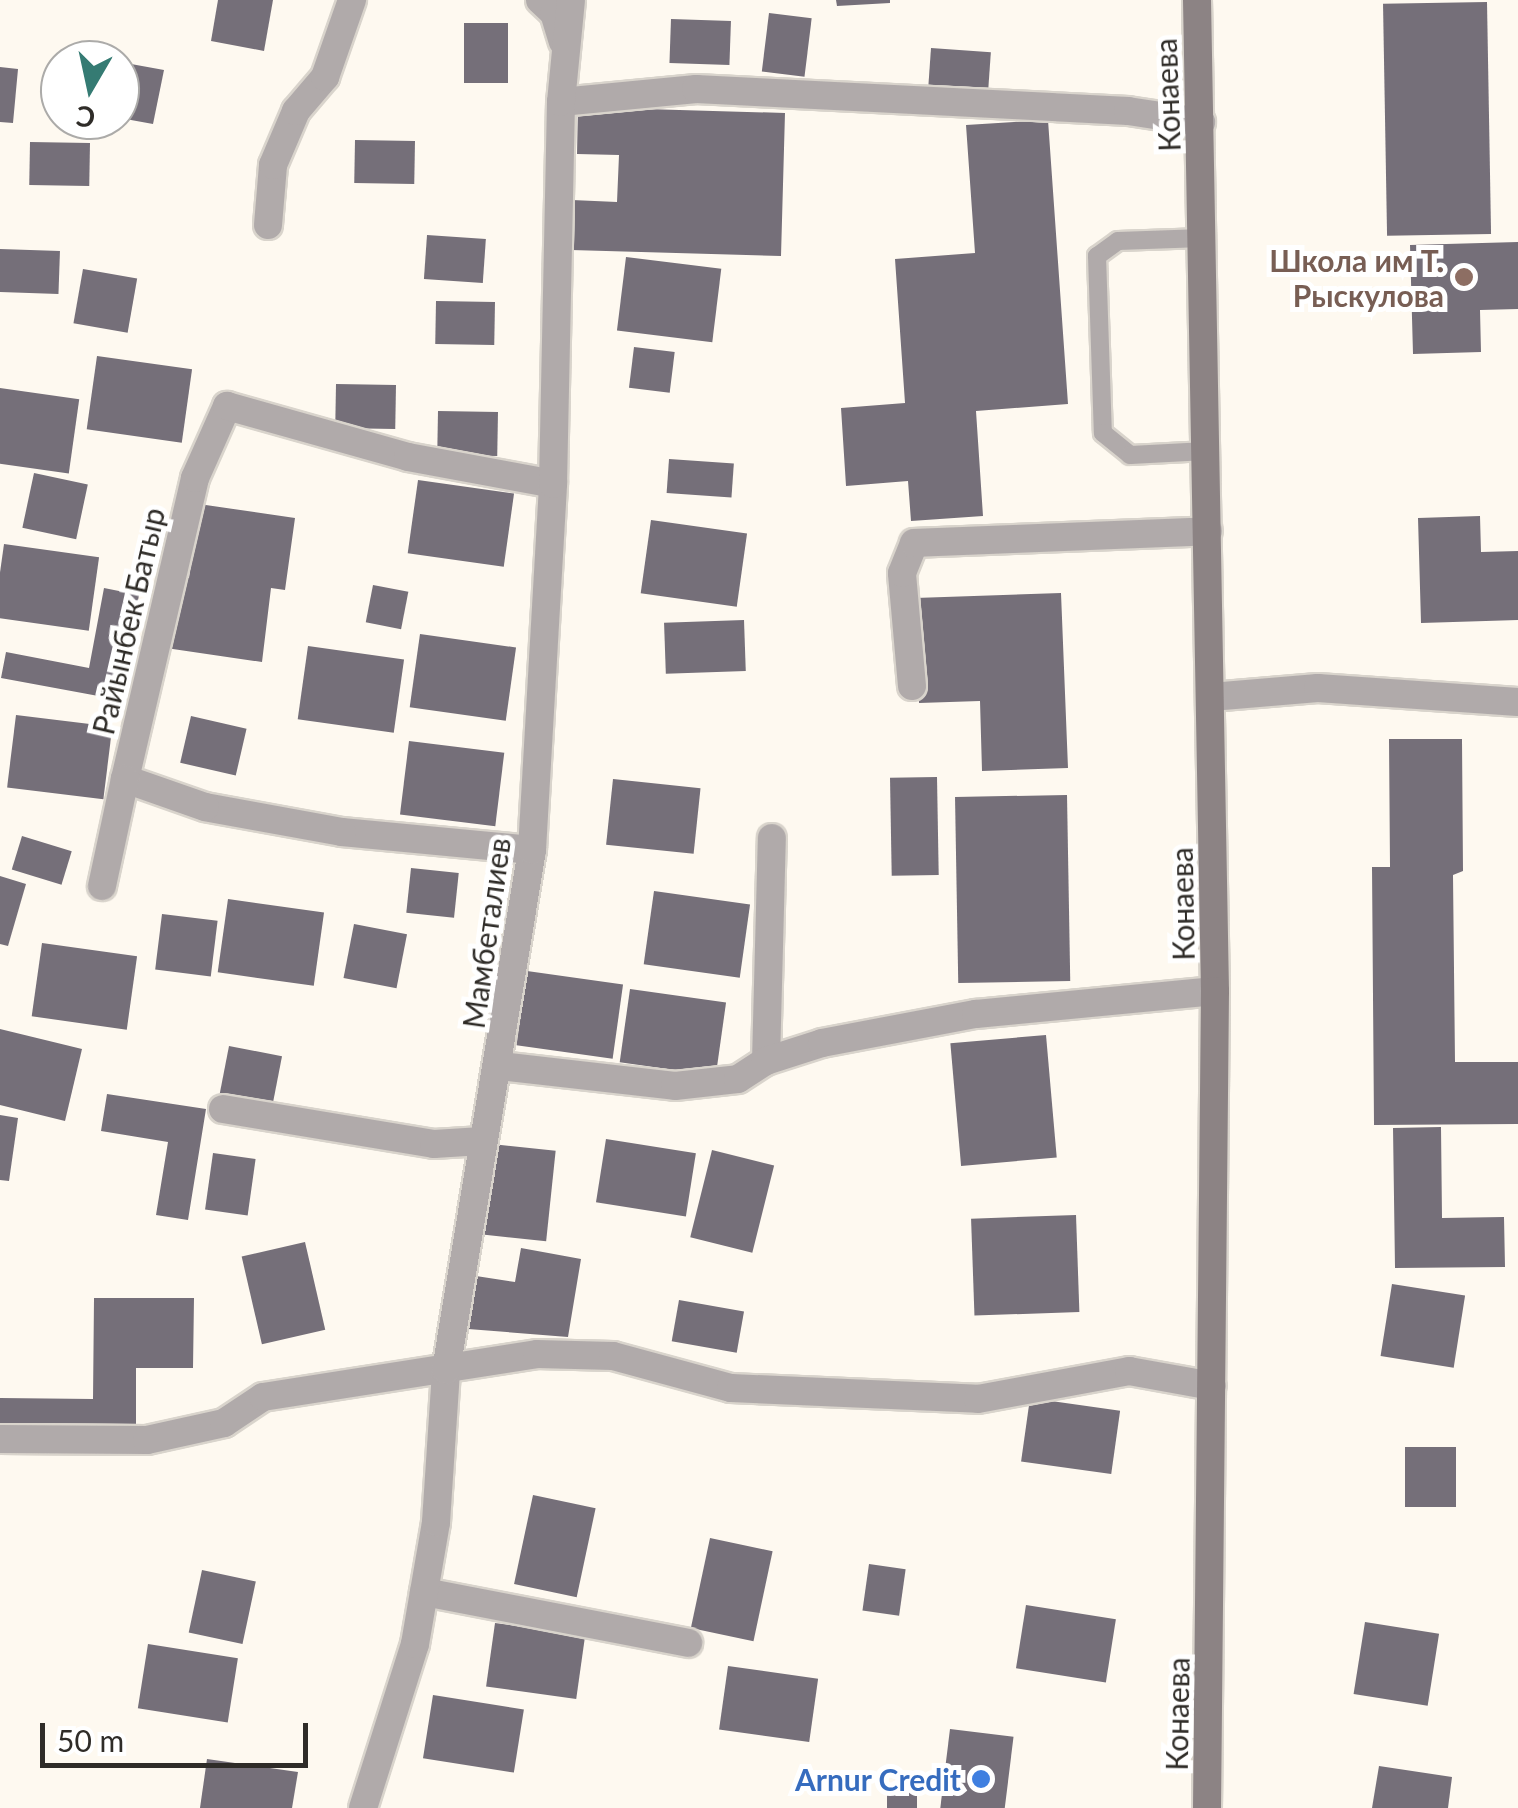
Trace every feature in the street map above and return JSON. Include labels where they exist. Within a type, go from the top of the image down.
[{"type":"main road","name":"Конаева","points":[[1197,0],[1216,991],[1207,1808]]},
{"type":"street","points":[[268,225],[273,164],[296,111],[325,78],[352,0]]},
{"type":"street","name":"Мамбеталиев","points":[[540,0],[554,13],[567,53]]},
{"type":"street","name":"Мамбеталиев","points":[[363,1808],[415,1644],[436,1522],[446,1370],[482,1141],[500,1066],[532,850],[553,484],[561,102],[571,0]]},
{"type":"street","points":[[1189,0],[1197,0]]},
{"type":"street","points":[[561,102],[696,89],[1128,111],[1202,122]]},
{"type":"street","name":"Райынбек Батыр","points":[[532,850],[342,832],[205,806],[125,779],[196,478],[227,406],[408,457],[553,484]]},
{"type":"street","points":[[912,686],[902,573],[914,543],[1208,532]]},
{"type":"street","points":[[1211,697],[1318,688],[1518,702]]},
{"type":"street","points":[[102,886],[125,779]]},
{"type":"street","points":[[766,1060],[772,838]]},
{"type":"street","points":[[500,1066],[674,1086],[738,1079],[766,1060],[976,1014],[1216,991]]},
{"type":"street","points":[[223,1109],[434,1144],[482,1141]]},
{"type":"street","points":[[0,1439],[147,1440],[224,1422],[263,1398],[537,1354],[613,1356],[732,1388],[978,1398],[1129,1370],[1212,1386]]},
{"type":"street","points":[[424,1592],[688,1642]]},
{"type":"lane","points":[[1203,238],[1118,241],[1097,256],[1103,434],[1130,454],[1207,451]]},
{"type":"building","points":[[218,0],[273,0],[264,51],[211,41]]},
{"type":"building","points":[[836,0],[890,0],[890,3],[837,6]]},
{"type":"building","points":[[1487,2],[1491,234],[1387,236],[1383,4]]},
{"type":"building","points":[[769,13],[812,18],[804,77],[762,72]]},
{"type":"building","points":[[671,19],[731,21],[729,65],[669,63]]},
{"type":"building","points":[[464,23],[508,23],[508,83],[464,83]]},
{"type":"building","points":[[931,48],[991,52],[988,95],[928,91]]},
{"type":"building","points":[[140,66],[164,70],[153,124],[140,122]]},
{"type":"building","points":[[0,67],[18,69],[13,123],[0,122]]},
{"type":"building","points":[[578,107],[785,113],[781,256],[571,250],[572,200],[617,202],[619,155],[577,154]]},
{"type":"building","points":[[1048,120],[1068,404],[976,411],[983,516],[911,521],[908,481],[846,486],[841,408],[905,403],[895,259],[975,253],[966,125]]},
{"type":"building","points":[[355,140],[415,141],[414,184],[354,183]]},
{"type":"building","points":[[30,142],[90,143],[89,186],[29,185]]},
{"type":"building","points":[[427,235],[486,239],[483,283],[424,279]]},
{"type":"building","name":"Школа им Т. Рыскулова","points":[[1518,242],[1518,309],[1480,310],[1481,352],[1413,354],[1410,245]]},
{"type":"building","points":[[0,249],[60,251],[58,294],[0,292]]},
{"type":"building","points":[[626,257],[721,269],[712,342],[617,330]]},
{"type":"building","points":[[83,269],[137,279],[128,333],[73,323]]},
{"type":"building","points":[[436,301],[495,302],[494,345],[435,344]]},
{"type":"building","points":[[634,347],[675,352],[670,393],[629,388]]},
{"type":"building","points":[[97,356],[192,369],[182,443],[87,429]]},
{"type":"building","points":[[336,384],[396,385],[395,429],[335,428]]},
{"type":"building","points":[[0,388],[79,399],[69,473],[0,464]]},
{"type":"building","points":[[438,411],[498,412],[497,456],[437,455]]},
{"type":"building","points":[[669,459],[734,464],[731,497],[667,493]]},
{"type":"building","points":[[34,473],[88,484],[76,539],[22,528]]},
{"type":"building","points":[[418,480],[514,493],[504,567],[408,553]]},
{"type":"building","points":[[199,504],[295,518],[285,590],[271,588],[262,662],[166,648],[176,576],[189,578]]},
{"type":"building","points":[[1480,516],[1481,552],[1518,551],[1518,620],[1421,623],[1418,518]]},
{"type":"building","points":[[651,520],[747,533],[737,607],[641,593]]},
{"type":"building","points":[[4,544],[99,557],[89,631],[0,618]]},
{"type":"building","points":[[373,585],[408,592],[401,629],[366,622]]},
{"type":"building","points":[[104,588],[139,595],[120,700],[1,678],[6,652],[89,668]]},
{"type":"building","points":[[1061,593],[1068,768],[982,771],[980,701],[919,703],[915,598]]},
{"type":"building","points":[[744,620],[746,671],[666,674],[664,623]]},
{"type":"building","points":[[420,634],[516,647],[506,721],[410,707]]},
{"type":"building","points":[[308,646],[404,659],[394,733],[298,719]]},
{"type":"building","points":[[16,715],[112,727],[103,799],[7,787]]},
{"type":"building","points":[[191,716],[247,729],[236,776],[180,763]]},
{"type":"building","points":[[1389,739],[1462,739],[1463,871],[1453,875],[1455,1062],[1518,1062],[1518,1124],[1374,1125],[1372,867],[1390,867]]},
{"type":"building","points":[[409,741],[504,753],[495,826],[400,814]]},
{"type":"building","points":[[937,777],[939,875],[892,876],[890,778]]},
{"type":"building","points":[[613,779],[701,788],[694,854],[606,845]]},
{"type":"building","points":[[1067,795],[1070,981],[958,983],[955,797]]},
{"type":"building","points":[[22,836],[72,851],[61,885],[12,869]]},
{"type":"building","points":[[411,868],[459,873],[454,918],[406,913]]},
{"type":"building","points":[[0,876],[26,884],[8,946],[0,944]]},
{"type":"building","points":[[654,891],[750,904],[740,978],[644,964]]},
{"type":"building","points":[[228,899],[324,912],[314,986],[218,972]]},
{"type":"building","points":[[162,914],[218,921],[211,976],[155,970]]},
{"type":"building","points":[[354,924],[407,934],[397,988],[344,978]]},
{"type":"building","points":[[42,943],[137,956],[127,1030],[32,1016]]},
{"type":"building","points":[[527,971],[623,984],[613,1059],[517,1045]]},
{"type":"building","points":[[630,989],[726,1002],[716,1076],[620,1062]]},
{"type":"building","points":[[0,1029],[82,1049],[65,1121],[0,1105]]},
{"type":"building","points":[[1046,1035],[1057,1158],[961,1166],[950,1043]]},
{"type":"building","points":[[229,1046],[282,1056],[272,1110],[219,1100]]},
{"type":"building","points":[[107,1094],[206,1109],[188,1220],[156,1215],[168,1142],[101,1131]]},
{"type":"building","points":[[0,1115],[18,1118],[9,1181],[0,1180]]},
{"type":"building","points":[[1441,1127],[1442,1218],[1504,1217],[1505,1267],[1395,1268],[1393,1128]]},
{"type":"building","points":[[606,1139],[696,1153],[686,1216],[596,1202]]},
{"type":"building","points":[[492,1144],[556,1151],[546,1241],[482,1235]]},
{"type":"building","points":[[712,1150],[774,1165],[752,1253],[690,1237]]},
{"type":"building","points":[[213,1153],[256,1159],[248,1215],[205,1209]]},
{"type":"building","points":[[1076,1215],[1079,1312],[974,1316],[971,1219]]},
{"type":"building","points":[[305,1242],[325,1330],[262,1344],[242,1257]]},
{"type":"building","points":[[521,1248],[581,1259],[568,1337],[468,1329],[476,1276],[515,1282]]},
{"type":"building","points":[[1392,1284],[1465,1296],[1454,1368],[1381,1356]]},
{"type":"building","points":[[94,1298],[194,1298],[193,1368],[136,1368],[136,1431],[0,1430],[0,1398],[93,1399]]},
{"type":"building","points":[[679,1300],[744,1311],[737,1353],[672,1341]]},
{"type":"building","points":[[1030,1398],[1120,1411],[1111,1474],[1021,1461]]},
{"type":"building","points":[[1405,1447],[1456,1447],[1456,1507],[1405,1507]]},
{"type":"building","points":[[533,1495],[596,1508],[577,1597],[514,1584]]},
{"type":"building","points":[[710,1538],[773,1551],[753,1641],[691,1628]]},
{"type":"building","points":[[869,1564],[906,1569],[899,1616],[862,1611]]},
{"type":"building","points":[[202,1570],[256,1581],[242,1644],[189,1633]]},
{"type":"building","points":[[1026,1605],[1116,1619],[1106,1682],[1016,1668]]},
{"type":"building","points":[[1365,1622],[1439,1634],[1428,1706],[1354,1694]]},
{"type":"building","points":[[495,1623],[585,1636],[576,1699],[486,1686]]},
{"type":"building","points":[[148,1644],[238,1658],[228,1722],[138,1708]]},
{"type":"building","points":[[728,1666],[818,1679],[809,1742],[719,1729]]},
{"type":"building","points":[[433,1695],[524,1709],[514,1773],[423,1758]]},
{"type":"building","points":[[950,1729],[1014,1737],[1005,1808],[940,1808]]},
{"type":"building","points":[[207,1759],[298,1772],[292,1808],[200,1808]]},
{"type":"building","points":[[1379,1766],[1452,1777],[1448,1808],[1372,1808]]},
{"type":"building","points":[[887,1792],[917,1792],[917,1808],[887,1808]]},
{"type":"place","name":"Школа им Т. Рыскулова","points":[[1464,277]]},
{"type":"place","name":"Arnur Credit","points":[[981,1779]]}]
